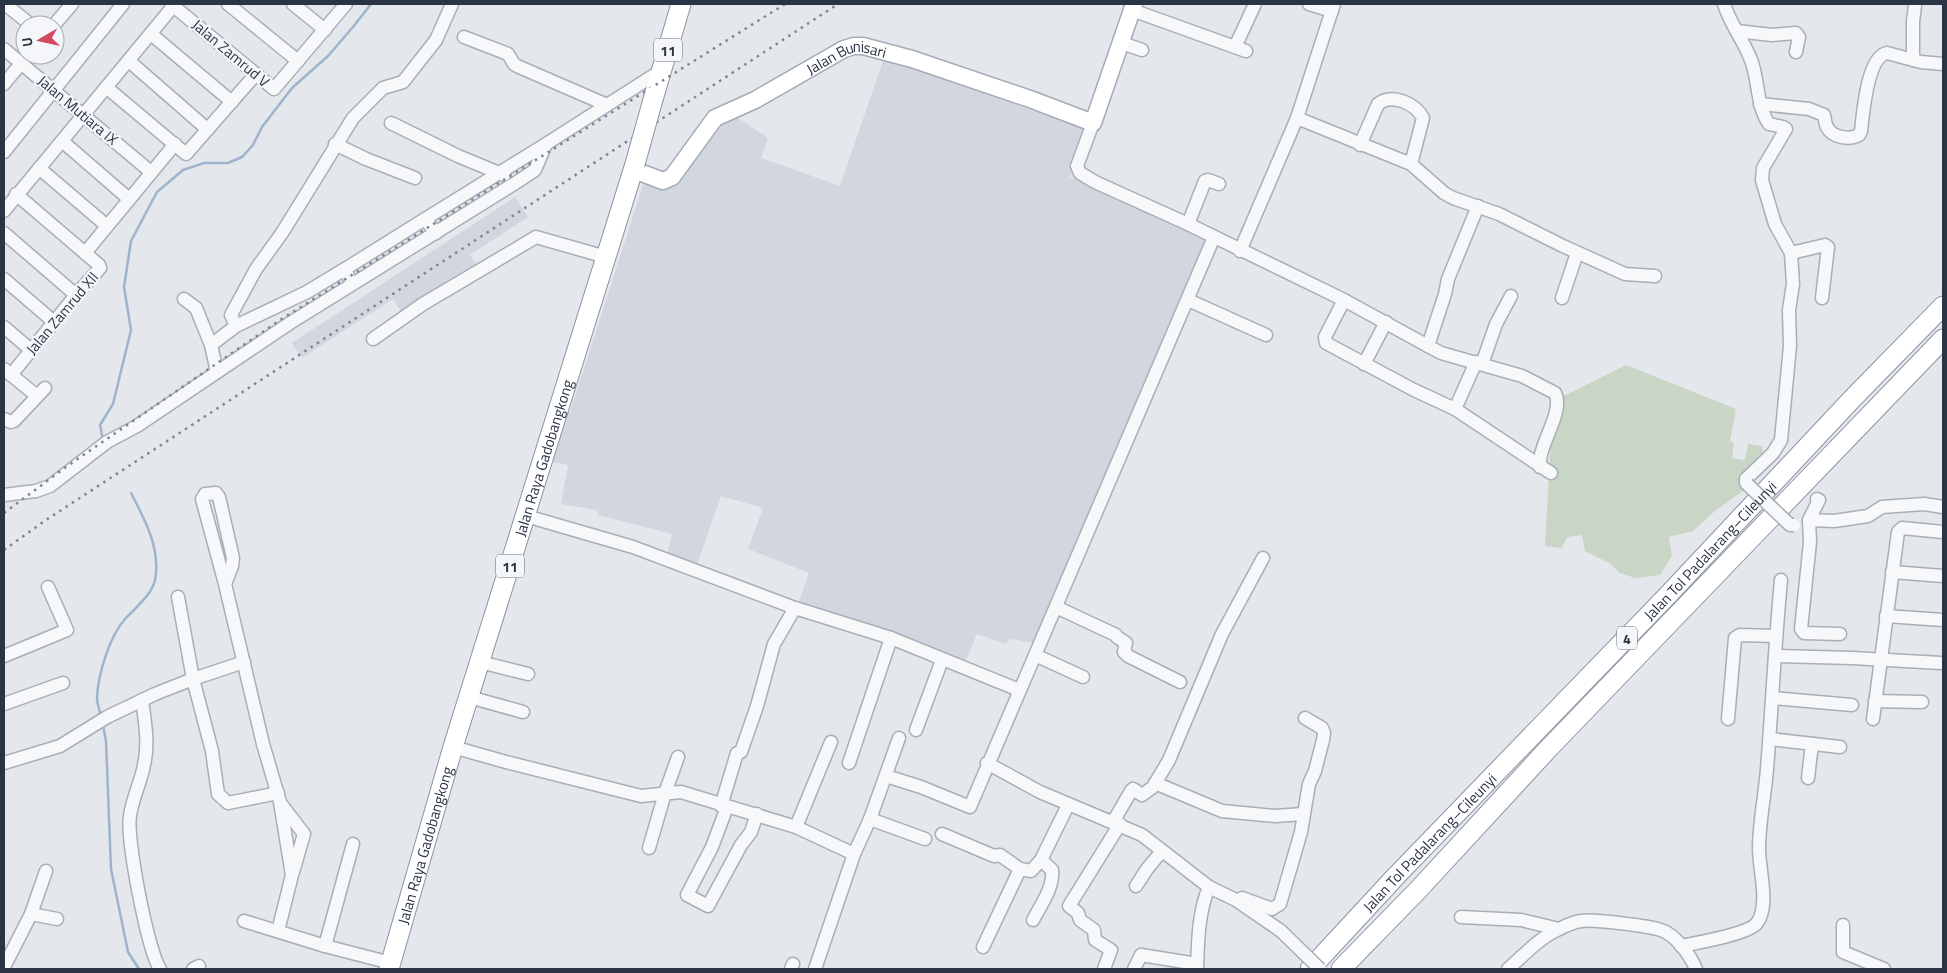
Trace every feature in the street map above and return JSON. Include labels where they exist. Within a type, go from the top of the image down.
[{"type":"highway","name":"Jalan Raya Gadobangkong","points":[[390,966],[453,747],[634,167],[681,4]]},
{"type":"highway","name":"Jalan Tol Padalarang–Cileunyi","points":[[1310,969],[1397,876],[1660,604],[1853,398],[1943,306]]},
{"type":"highway","name":"Jalan Tol Padalarang–Cileunyi","points":[[1340,969],[1418,890],[1549,748],[1943,339]]},
{"type":"main road","points":[[1093,123],[1133,7]]},
{"type":"main road","name":"Jalan Bunisari","points":[[634,167],[663,181],[672,177],[716,118],[755,100],[844,49],[854,46],[879,50],[912,59],[1030,99],[1093,123]]},
{"type":"street","points":[[5,4],[18,15]]},
{"type":"street","points":[[4,152],[123,4]]},
{"type":"street","points":[[4,211],[16,194],[129,61],[173,4]]},
{"type":"street","name":"Jalan Zamrud V","points":[[173,4],[274,89],[298,61]]},
{"type":"street","points":[[228,4],[298,61],[346,4]]},
{"type":"street","points":[[293,4],[325,30]]},
{"type":"street","points":[[236,326],[231,315],[256,269],[282,233],[335,144],[353,118],[383,88],[403,82],[436,40],[452,4]]},
{"type":"street","points":[[1133,7],[1241,49],[1254,4]]},
{"type":"street","points":[[1240,250],[1296,118],[1333,7],[1309,4]]},
{"type":"street","points":[[1724,4],[1732,27],[1737,31],[1752,62],[1760,104],[1769,124],[1783,126],[1786,129],[1763,168],[1762,180],[1776,224],[1791,253],[1793,284],[1789,310],[1790,346],[1781,440],[1773,453],[1746,479],[1746,483],[1790,525],[1794,525],[1818,498],[1819,500],[1809,520],[1810,542],[1801,629],[1804,633],[1840,634]]},
{"type":"street","points":[[1913,60],[1915,6]]},
{"type":"street","points":[[1737,31],[1771,35],[1796,33],[1798,37],[1796,52]]},
{"type":"street","points":[[151,34],[232,102]]},
{"type":"street","points":[[464,37],[508,54],[517,66],[607,105]]},
{"type":"street","points":[[1122,43],[1142,50]]},
{"type":"street","points":[[1760,104],[1814,111],[1824,115],[1827,128],[1835,135],[1851,138],[1857,137],[1861,131],[1869,81],[1879,58],[1883,54],[1887,53],[1913,60],[1943,64]]},
{"type":"street","points":[[129,61],[207,129]]},
{"type":"street","points":[[4,84],[20,65]]},
{"type":"street","name":"Jalan Mutiara IX","points":[[31,65],[54,90],[151,172]]},
{"type":"street","points":[[211,345],[236,326],[307,292],[345,269],[662,70]]},
{"type":"street","points":[[106,87],[186,154],[256,74]]},
{"type":"street","points":[[1360,145],[1378,104],[1389,99],[1404,102],[1419,110],[1423,118],[1411,164]]},
{"type":"street","points":[[1296,118],[1411,164],[1444,193],[1499,214],[1625,274],[1654,276]]},
{"type":"street","points":[[391,123],[517,182]]},
{"type":"street","points":[[1093,123],[1077,162],[1077,169],[1095,182],[1188,224],[1344,300],[1442,353],[1522,376],[1555,393],[1557,397],[1556,411],[1541,453],[1546,470],[1454,409],[1326,343],[1324,341],[1344,300]]},
{"type":"street","points":[[62,142],[129,199]]},
{"type":"street","points":[[85,253],[175,144]]},
{"type":"street","points":[[335,144],[366,159],[415,178]]},
{"type":"street","points":[[4,495],[36,491],[50,486],[103,445],[138,426],[351,285],[535,170],[546,144]]},
{"type":"street","points":[[39,168],[107,226]]},
{"type":"street","points":[[1188,224],[1205,181],[1208,180],[1219,184]]},
{"type":"street","name":"Jalan Zamrud XII","points":[[7,372],[31,350],[76,294],[100,268],[99,265],[16,194]]},
{"type":"street","points":[[1428,346],[1448,279],[1478,206]]},
{"type":"street","points":[[426,218],[436,233]]},
{"type":"street","points":[[4,233],[76,294]]},
{"type":"street","points":[[373,340],[423,304],[536,237],[606,257]]},
{"type":"street","points":[[886,776],[921,787],[970,807],[987,763],[1056,607],[1214,237]]},
{"type":"street","points":[[1791,253],[1827,245],[1822,298]]},
{"type":"street","points":[[1562,298],[1577,252]]},
{"type":"street","points":[[345,269],[351,285]]},
{"type":"street","points":[[4,279],[54,322]]},
{"type":"street","points":[[1454,409],[1479,363],[1511,296]]},
{"type":"street","points":[[184,299],[196,308],[211,345],[217,372]]},
{"type":"street","points":[[1188,300],[1266,335]]},
{"type":"street","points":[[1364,364],[1386,322]]},
{"type":"street","points":[[4,327],[31,350]]},
{"type":"street","points":[[4,419],[11,422],[14,421],[41,392],[7,372]]},
{"type":"street","points":[[225,584],[232,566],[232,558],[219,497],[216,493],[205,494],[202,499],[225,584],[263,744],[279,797],[292,876]]},
{"type":"street","points":[[1809,520],[1834,520],[1868,516],[1882,507],[1924,504],[1943,507]]},
{"type":"street","points":[[526,516],[633,547],[795,608],[891,638],[1019,690]]},
{"type":"street","points":[[1873,720],[1899,530],[1902,528],[1943,532]]},
{"type":"street","points":[[1104,969],[1111,950],[1094,940],[1094,930],[1080,920],[1078,913],[1069,906],[1117,823],[1131,791],[1134,789],[1142,796],[1155,783],[1170,760],[1226,627],[1263,558]]},
{"type":"street","points":[[1892,572],[1943,576]]},
{"type":"street","points":[[1681,946],[1751,928],[1759,918],[1763,892],[1760,866],[1760,826],[1766,788],[1781,580]]},
{"type":"street","points":[[4,656],[67,630],[48,587]]},
{"type":"street","points":[[178,597],[193,678],[212,750],[218,794],[228,803],[279,797]]},
{"type":"street","points":[[1056,607],[1116,635],[1126,643],[1124,652],[1128,656],[1180,682]]},
{"type":"street","points":[[758,814],[751,832],[741,845],[708,906],[687,895],[712,848],[737,753],[741,752],[757,706],[774,644],[795,608]]},
{"type":"street","points":[[1886,616],[1943,620]]},
{"type":"street","points":[[1728,719],[1736,638],[1740,635],[1776,636]]},
{"type":"street","points":[[849,763],[891,638]]},
{"type":"street","points":[[1034,655],[1083,677]]},
{"type":"street","points":[[1775,656],[1941,663]]},
{"type":"street","points":[[916,730],[942,660]]},
{"type":"street","points":[[4,763],[60,746],[101,720],[142,700],[193,678],[244,662]]},
{"type":"street","points":[[480,662],[528,674]]},
{"type":"street","points":[[4,704],[63,683]]},
{"type":"street","points":[[469,697],[523,712]]},
{"type":"street","points":[[1773,698],[1852,705]]},
{"type":"street","points":[[142,700],[147,739],[144,765],[129,818],[138,890],[149,940],[160,969]]},
{"type":"street","points":[[1875,701],[1922,702]]},
{"type":"street","points":[[1236,900],[1240,897],[1272,909],[1278,906],[1301,832],[1309,784],[1315,771],[1324,734],[1322,728],[1305,718]]},
{"type":"street","points":[[815,969],[854,854],[870,819],[899,738]]},
{"type":"street","points":[[1770,739],[1840,747]]},
{"type":"street","points":[[796,827],[831,742]]},
{"type":"street","points":[[1808,778],[1812,744]]},
{"type":"street","points":[[453,747],[641,796],[681,792],[796,827],[854,854]]},
{"type":"street","points":[[649,848],[678,757]]},
{"type":"street","points":[[987,763],[1021,783],[1068,805],[1117,823],[1142,835],[1209,887],[1236,900],[1282,932],[1320,969]]},
{"type":"street","points":[[1155,783],[1222,811],[1275,816],[1303,814]]},
{"type":"street","points":[[278,932],[304,834],[279,797]]},
{"type":"street","points":[[942,834],[994,856],[1000,855],[1020,869],[1031,871],[1041,860],[1068,805]]},
{"type":"street","points":[[870,819],[925,839]]},
{"type":"street","points":[[326,946],[353,844]]},
{"type":"street","points":[[1136,886],[1162,851]]},
{"type":"street","points":[[1033,920],[1047,895],[1053,877],[1052,870],[1041,860]]},
{"type":"street","points":[[982,947],[1020,869]]},
{"type":"street","points":[[4,967],[30,914],[46,871]]},
{"type":"street","points":[[1134,969],[1141,955],[1198,967],[1201,915],[1204,899],[1209,887]]},
{"type":"street","points":[[30,914],[57,919]]},
{"type":"street","points":[[1462,916],[1521,920],[1559,929]]},
{"type":"street","points":[[244,921],[390,966]]},
{"type":"street","points":[[1508,969],[1540,940],[1559,929],[1580,921],[1662,930],[1688,954],[1696,969]]},
{"type":"street","points":[[1843,925],[1843,952],[1884,969]]},
{"type":"shaded area","points":[[884,58],[1085,129],[1070,177],[1199,234],[1206,246],[1033,643],[1011,639],[1005,644],[977,634],[964,665],[798,604],[809,573],[748,549],[763,508],[721,496],[696,567],[667,556],[672,534],[598,515],[597,510],[561,504],[568,465],[551,462],[565,412],[570,412],[645,179],[664,186],[713,125],[735,116],[768,138],[761,158],[840,186]]},
{"type":"shaded area","points":[[515,197],[528,217],[470,255],[478,267],[404,316],[393,299],[302,358],[292,343]]},
{"type":"green space","points":[[1626,365],[1736,409],[1730,441],[1734,443],[1732,458],[1745,460],[1748,444],[1762,446],[1763,458],[1746,489],[1717,509],[1693,531],[1669,537],[1672,556],[1660,575],[1635,578],[1620,573],[1609,563],[1585,551],[1582,535],[1567,537],[1562,548],[1545,546],[1551,433],[1562,397]]},
{"type":"waterway","points":[[103,440],[100,425],[113,404],[131,330],[124,287],[131,241],[157,192],[183,170],[204,163],[228,163],[242,157],[253,145],[262,127],[292,88],[328,56],[371,4]]},
{"type":"waterway","points":[[101,717],[97,700],[98,689],[109,646],[119,627],[147,596],[155,580],[156,557],[154,546],[131,493]]},
{"type":"waterway","points":[[103,725],[106,741],[111,869],[128,952],[139,969]]},
{"type":"railway","points":[[4,513],[66,467],[280,320],[785,4]]},
{"type":"railway","points":[[4,550],[46,520],[838,4]]}]
